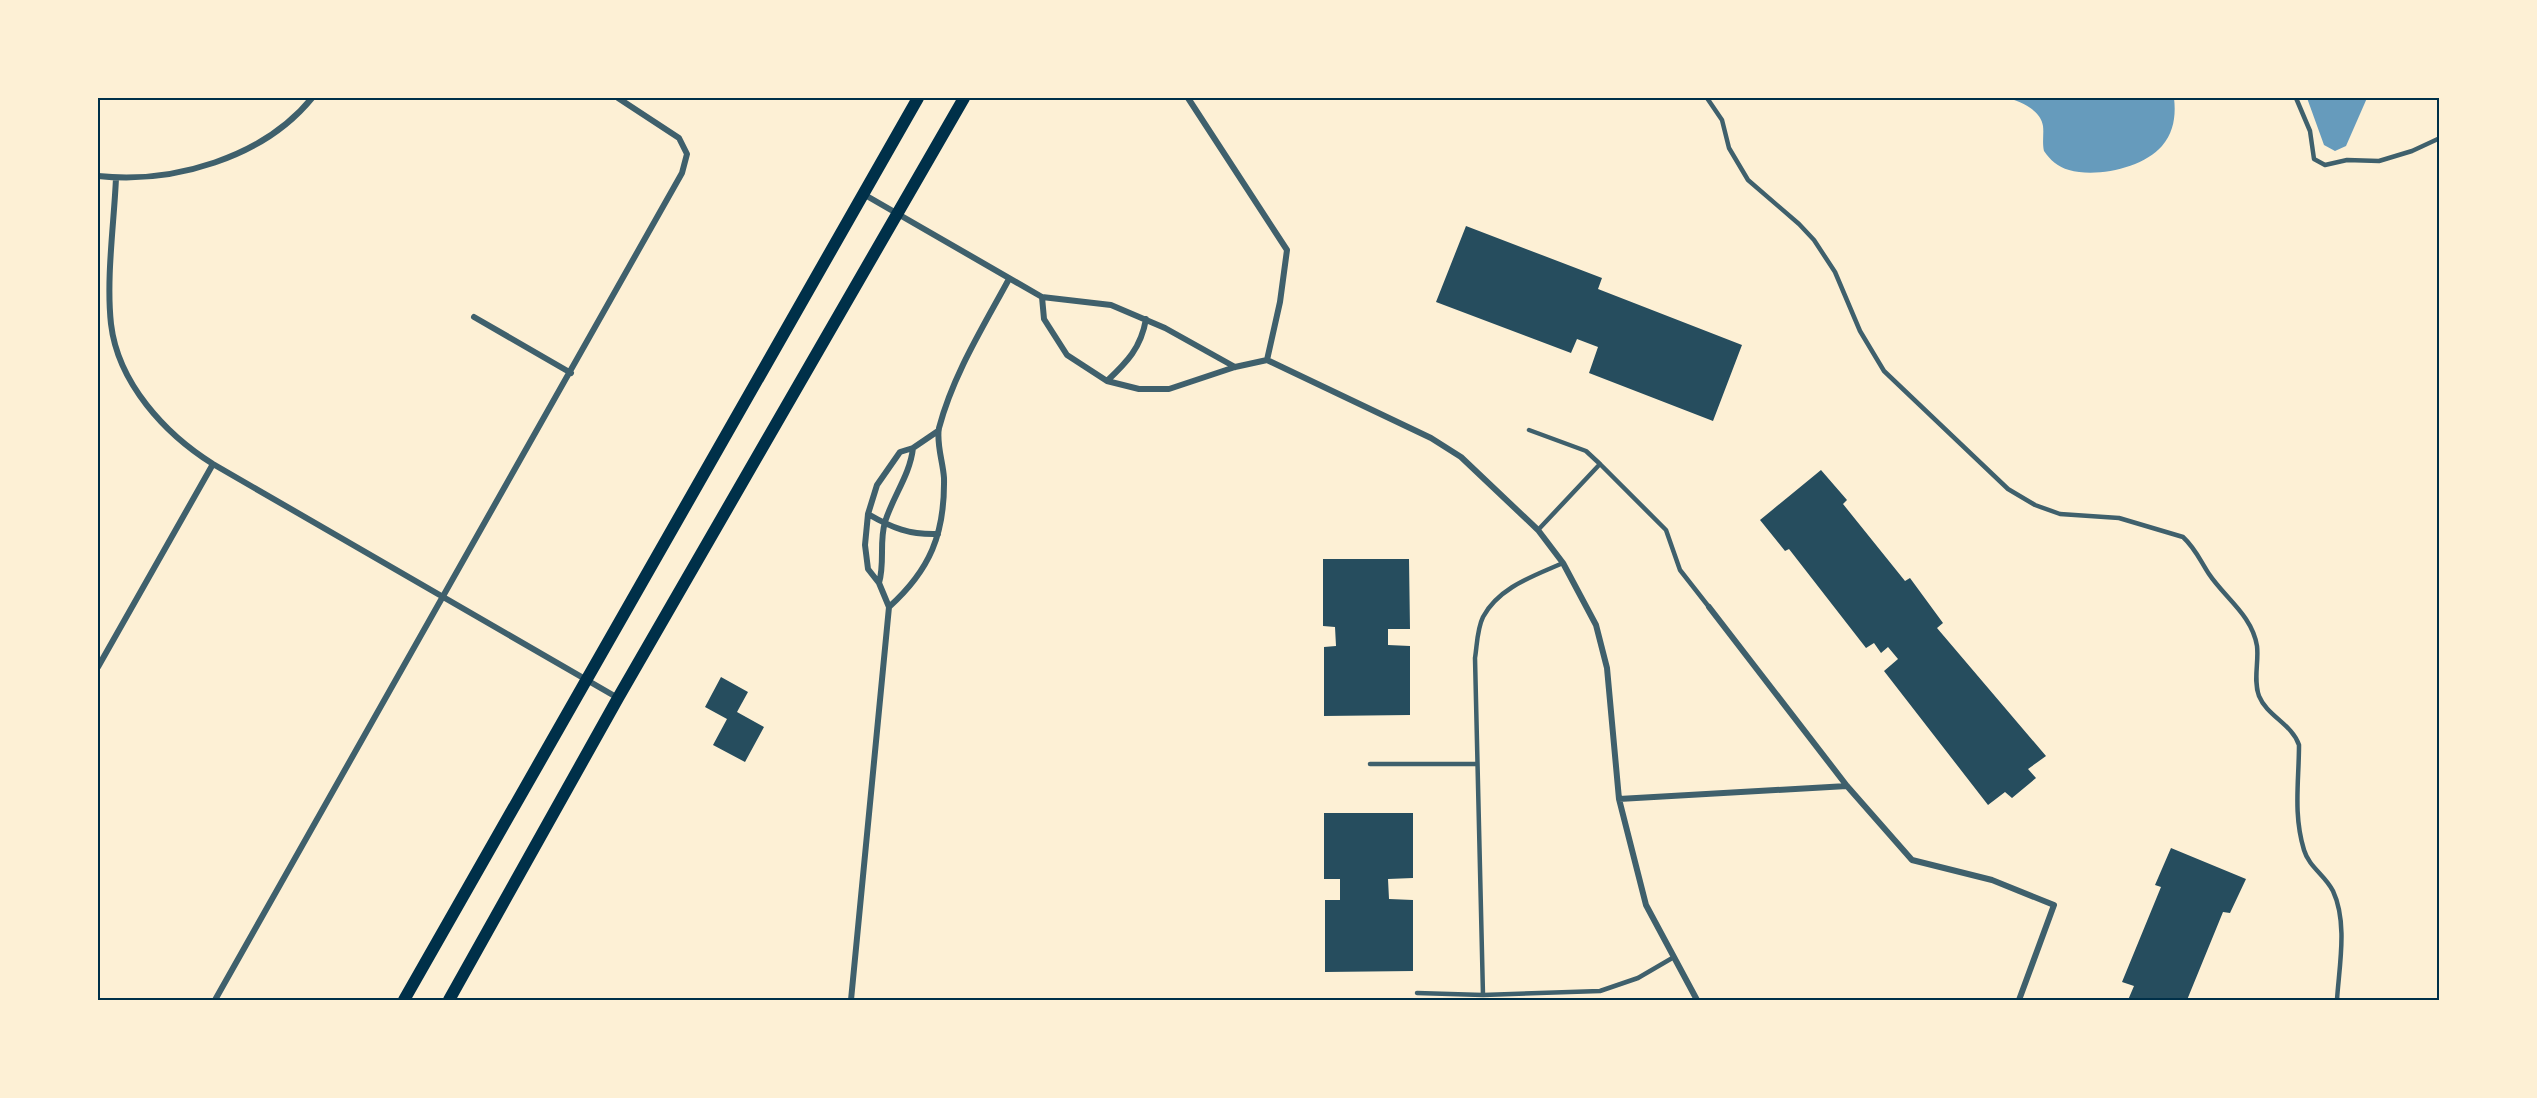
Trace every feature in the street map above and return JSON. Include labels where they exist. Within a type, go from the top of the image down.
[{"type":"main road","points":[[404,1000],[865,195],[918,98]]},
{"type":"main road","points":[[449,1000],[618,698],[964,98]]},
{"type":"street","points":[[98,176],[141,178],[182,171],[228,158],[267,137],[312,98]]},
{"type":"street","points":[[215,1000],[682,173],[687,154],[679,138],[618,98]]},
{"type":"street","points":[[1188,98],[1287,250],[1280,302],[1267,360]]},
{"type":"street","points":[[116,178],[110,309],[116,348],[130,380],[154,414],[184,444],[213,464],[618,698]]},
{"type":"street","points":[[865,195],[1042,297],[1111,305],[1146,319],[1235,367]]},
{"type":"street","points":[[889,607],[911,587],[932,555],[942,519],[944,477],[938,431],[957,378],[1009,279]]},
{"type":"street","points":[[1042,297],[1044,319],[1067,355],[1107,381],[1139,389],[1169,389],[1235,367],[1267,360],[1431,438],[1461,457],[1538,530],[1563,563],[1596,625],[1607,668],[1619,799],[1646,905],[1696,1000]]},
{"type":"street","points":[[474,317],[571,373]]},
{"type":"street","points":[[1107,381],[1132,356],[1143,338],[1146,319]]},
{"type":"street","points":[[851,1000],[889,607],[879,583],[868,570],[865,545],[868,514],[877,484],[900,452],[914,448],[938,431]]},
{"type":"street","points":[[879,583],[884,567],[882,545],[885,524],[911,466],[914,448]]},
{"type":"street","points":[[98,666],[213,464]]},
{"type":"street","points":[[868,514],[899,531],[920,535],[938,534]]},
{"type":"street","points":[[1709,607],[1847,786],[1912,860],[1992,880],[2054,905],[2019,1000]]},
{"type":"street","points":[[1619,799],[1847,786]]},
{"type":"lane","points":[[1707,98],[1722,120],[1729,148],[1748,180],[1814,240],[1835,272],[1871,352],[1900,388],[2008,489],[2035,505],[2074,517],[2119,518],[2182,537],[2191,544],[2219,587],[2242,614],[2257,645],[2256,676],[2259,696],[2270,711],[2296,736],[2299,745],[2296,789],[2302,844],[2308,860],[2331,887],[2338,912],[2340,950],[2337,1000]]},
{"type":"lane","points":[[2296,98],[2310,131],[2314,159],[2325,165],[2362,158],[2379,161],[2412,151],[2439,138]]},
{"type":"lane","points":[[1529,430],[1586,451],[1600,464],[1666,530],[1680,570],[1709,607]]},
{"type":"lane","points":[[1538,530],[1600,464]]},
{"type":"lane","points":[[1483,995],[1475,658],[1482,619],[1492,605],[1515,584],[1563,563]]},
{"type":"lane","points":[[1370,764],[1477,764]]},
{"type":"lane","points":[[1417,993],[1483,995],[1600,990],[1638,978],[1674,957]]},
{"type":"water","points":[[2006,98],[2174,98],[2175,111],[2172,129],[2166,141],[2154,154],[2118,169],[2092,173],[2065,169],[2052,160],[2044,151],[2043,126],[2038,115],[2023,104]]},
{"type":"water","points":[[2307,98],[2367,98],[2346,146],[2335,151],[2324,145]]},
{"type":"building","points":[[1466,226],[1602,278],[1598,289],[1742,345],[1713,421],[1589,373],[1598,347],[1577,339],[1571,353],[1436,302]]},
{"type":"building","points":[[1821,470],[1847,500],[1843,504],[1905,581],[1910,578],[1943,623],[1937,628],[2046,756],[2028,769],[2036,778],[2012,798],[2005,792],[1988,805],[1884,671],[1898,659],[1888,647],[1881,653],[1874,643],[1866,648],[1789,549],[1785,551],[1760,520]]},
{"type":"building","points":[[1323,559],[1409,559],[1410,629],[1388,629],[1388,645],[1410,646],[1410,715],[1324,716],[1324,647],[1336,646],[1335,627],[1323,626]]},
{"type":"building","points":[[721,677],[748,692],[737,712],[764,727],[745,762],[713,745],[727,719],[705,707]]},
{"type":"building","points":[[1324,813],[1413,813],[1413,878],[1388,879],[1389,899],[1413,900],[1413,971],[1325,972],[1325,900],[1340,900],[1340,879],[1324,879]]},
{"type":"building","points":[[2171,848],[2246,879],[2230,913],[2223,912],[2187,1000],[2128,1000],[2134,986],[2122,982],[2161,887],[2155,885]]}]
